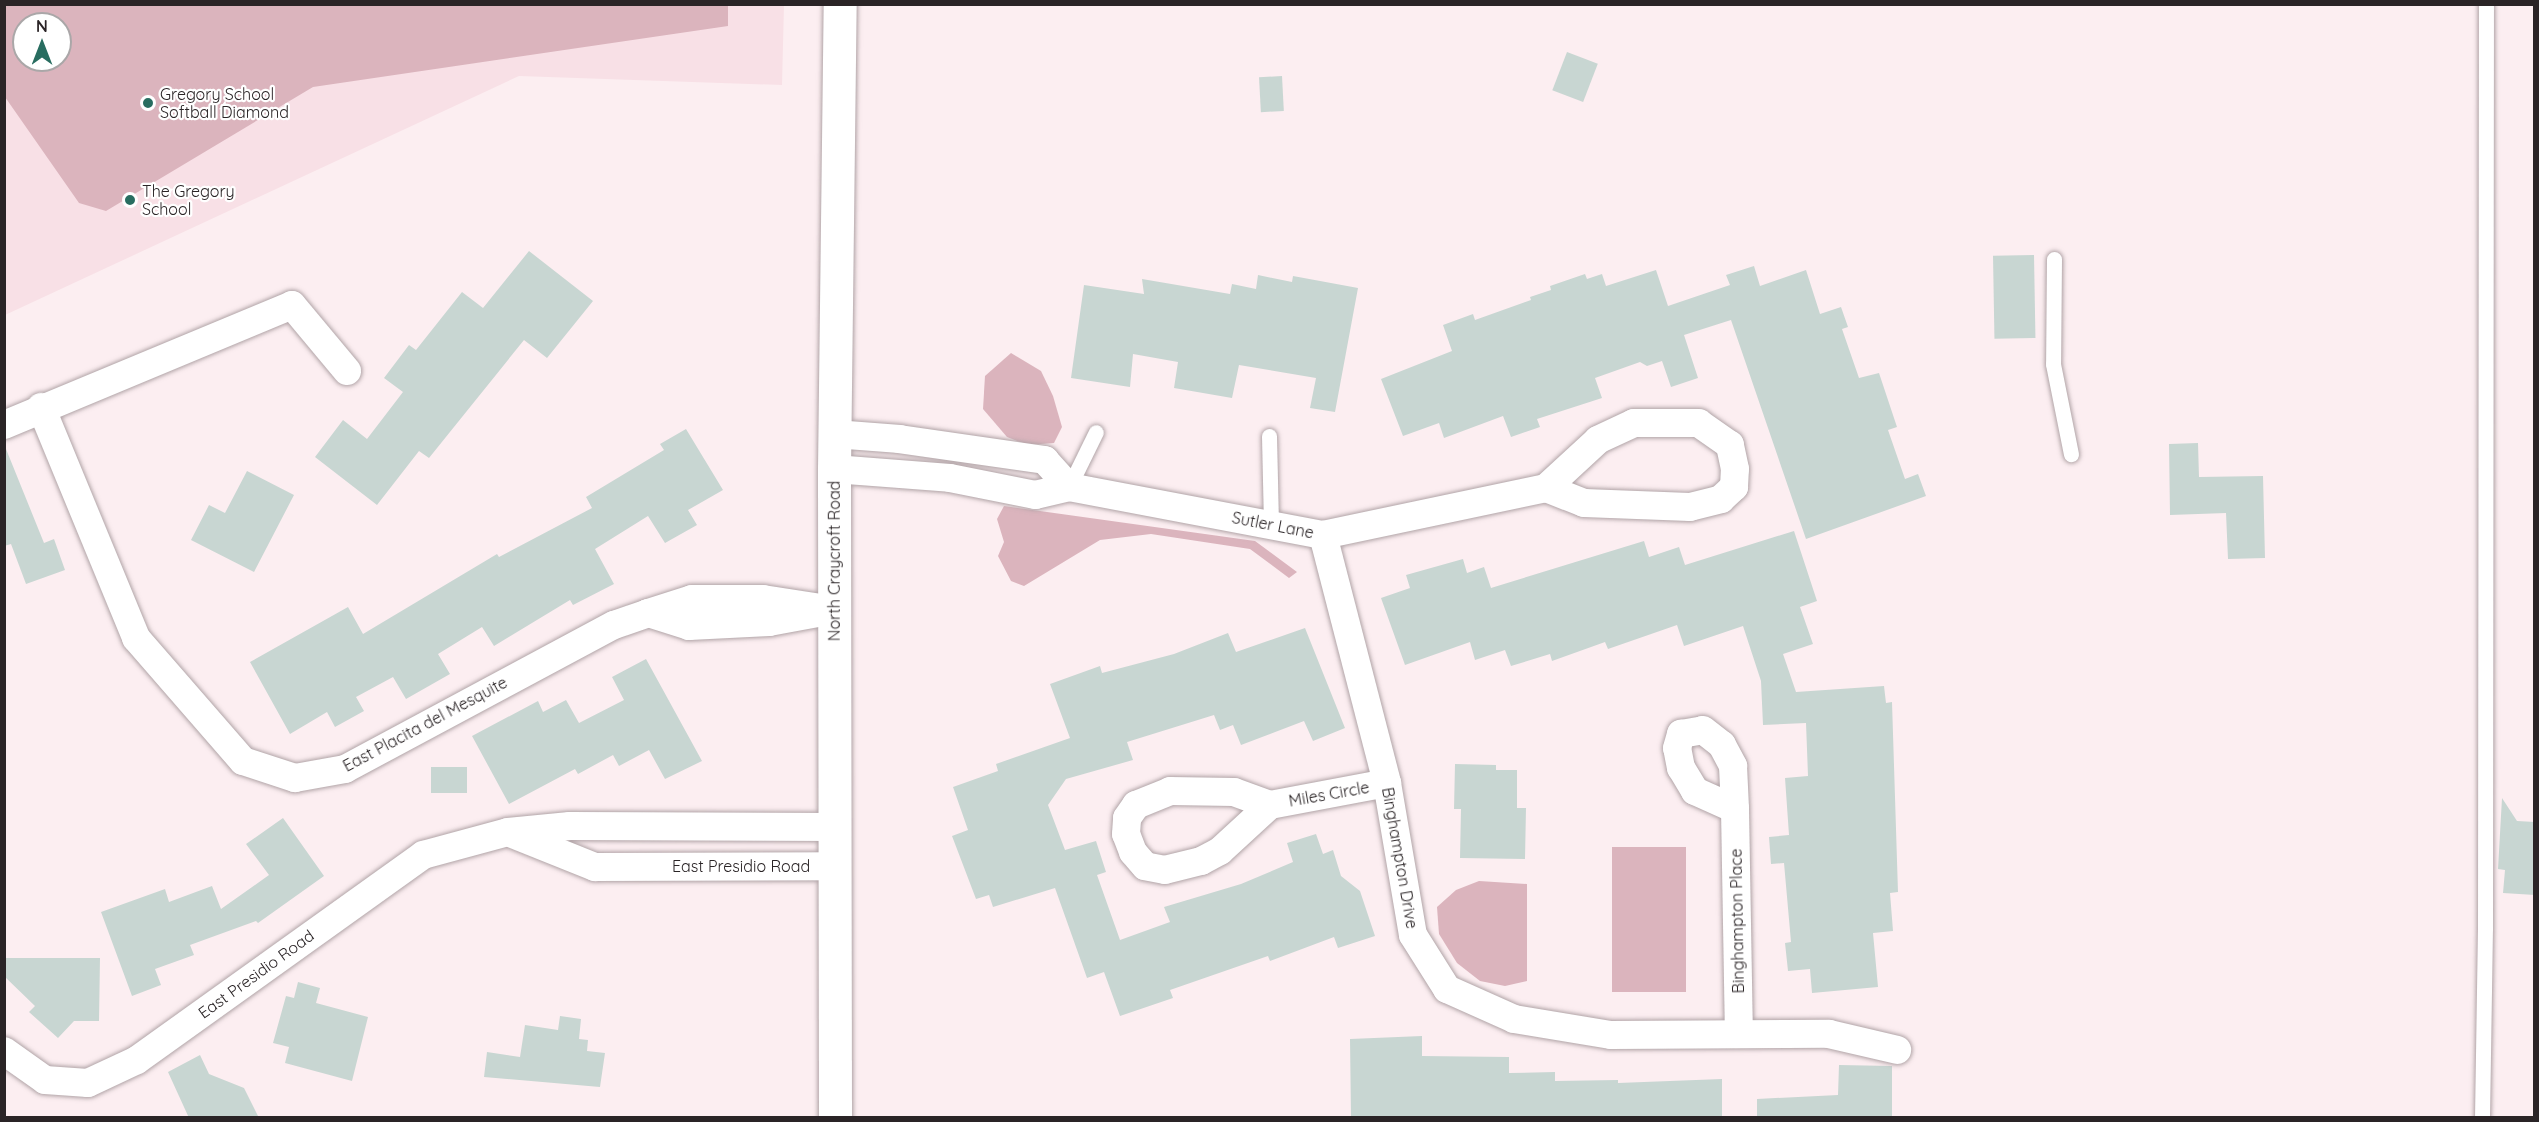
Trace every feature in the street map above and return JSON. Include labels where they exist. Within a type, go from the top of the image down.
[{"type":"main road","name":"North Craycroft Road","points":[[835,1118],[837,827],[834,434],[840,4]]},
{"type":"street","points":[[4,425],[41,407],[292,305],[347,371]]},
{"type":"street","name":"East Placita del Mesquite","points":[[41,407],[136,639],[243,761],[295,778],[345,769],[604,630],[692,599],[763,600],[834,610]]},
{"type":"street","points":[[1658,420],[1699,423],[1717,433],[1730,445],[1735,469],[1734,488],[1728,493],[1690,507],[1584,503],[1546,488],[1571,462],[1606,436],[1634,423],[1658,420]]},
{"type":"street","points":[[834,434],[900,439],[1045,460],[1069,487]]},
{"type":"street","name":"Sutler Lane","points":[[834,469],[950,478],[1035,495],[1069,487],[1323,535],[1546,488]]},
{"type":"street","name":"Binghampton Drive","points":[[1323,535],[1387,783],[1413,935],[1447,989],[1514,1019],[1611,1035],[1829,1034],[1897,1050]]},
{"type":"street","name":"Miles Circle","points":[[1270,805],[1387,783]]},
{"type":"street","name":"Binghampton Place","points":[[1735,809],[1739,1034]]},
{"type":"street","name":"East Presidio Road","points":[[4,1051],[45,1080],[88,1083],[137,1060],[423,855],[508,832],[570,826],[837,827]]},
{"type":"street","name":"East Presidio Road","points":[[508,832],[594,867],[837,866]]},
{"type":"lane","points":[[2482,1118],[2485,929],[2486,4]]},
{"type":"lane","points":[[2054,259],[2053,364],[2071,454]]},
{"type":"lane","points":[[1069,487],[1096,432]]},
{"type":"lane","points":[[1269,436],[1271,525]]},
{"type":"shaded area","name":"Gregory School Softball Diamond","points":[[728,4],[728,26],[313,87],[106,211],[79,203],[5,97],[5,5]]},
{"type":"shaded area","name":"The Gregory School","points":[[4,5],[784,5],[782,85],[519,76],[5,315]]},
{"type":"shaded area","points":[[1011,353],[1041,371],[1053,396],[1062,427],[1054,443],[1028,445],[1007,437],[983,409],[985,376]]},
{"type":"shaded area","points":[[1004,506],[1255,541],[1297,572],[1289,578],[1250,549],[1151,534],[1100,540],[1024,586],[1011,581],[998,556],[1004,542],[997,519]]},
{"type":"shaded area","points":[[1612,847],[1686,847],[1686,992],[1612,992]]},
{"type":"shaded area","points":[[1479,881],[1527,884],[1527,981],[1505,986],[1480,981],[1457,963],[1439,934],[1437,907],[1456,890]]},
{"type":"building","points":[[1567,52],[1598,64],[1583,102],[1552,90]]},
{"type":"building","points":[[1282,76],[1284,111],[1261,112],[1259,77]]},
{"type":"building","points":[[529,251],[593,301],[547,358],[524,340],[429,458],[419,451],[377,505],[315,457],[343,420],[367,439],[403,392],[384,378],[409,345],[416,350],[462,292],[483,308]]},
{"type":"building","points":[[2034,255],[2035,338],[1994,339],[1993,256]]},
{"type":"building","points":[[1754,266],[1760,286],[1806,270],[1820,314],[1841,307],[1848,327],[1842,329],[1859,378],[1879,373],[1897,427],[1888,430],[1905,479],[1918,474],[1926,496],[1806,539],[1731,320],[1684,335],[1698,378],[1671,387],[1662,361],[1647,366],[1640,362],[1595,378],[1602,398],[1537,419],[1540,427],[1511,437],[1503,416],[1444,438],[1439,423],[1403,436],[1381,379],[1452,351],[1443,325],[1473,314],[1475,320],[1531,300],[1530,297],[1551,290],[1550,286],[1585,274],[1587,279],[1602,274],[1606,286],[1656,270],[1668,306],[1730,285],[1726,275]]},
{"type":"building","points":[[1258,275],[1292,282],[1293,276],[1358,288],[1335,412],[1310,408],[1316,378],[1239,365],[1232,398],[1174,388],[1178,362],[1133,354],[1130,387],[1071,378],[1084,285],[1144,294],[1142,279],[1230,294],[1232,284],[1256,289]]},
{"type":"building","points":[[686,429],[723,490],[688,510],[697,525],[665,543],[648,516],[595,549],[614,584],[573,605],[570,600],[494,646],[482,627],[438,654],[450,674],[406,699],[393,677],[356,697],[364,711],[335,727],[327,712],[290,734],[250,662],[348,607],[363,634],[497,554],[499,557],[592,508],[586,497],[664,450],[660,444]]},
{"type":"building","points":[[2198,443],[2199,477],[2263,476],[2265,558],[2228,559],[2226,513],[2170,515],[2169,444]]},
{"type":"building","points":[[4,444],[44,543],[54,539],[65,570],[26,584],[11,544],[4,546]]},
{"type":"building","points":[[247,471],[294,495],[254,572],[191,540],[209,505],[225,513]]},
{"type":"building","points":[[1794,531],[1817,601],[1800,607],[1813,644],[1783,654],[1796,692],[1884,686],[1886,703],[1892,702],[1898,892],[1890,893],[1893,931],[1873,933],[1878,987],[1812,993],[1810,969],[1788,971],[1785,943],[1791,942],[1784,863],[1771,864],[1769,837],[1789,835],[1785,778],[1808,776],[1806,723],[1763,725],[1761,681],[1743,626],[1684,646],[1677,625],[1608,649],[1605,642],[1552,661],[1550,654],[1511,666],[1505,650],[1475,660],[1470,642],[1405,665],[1381,598],[1410,588],[1406,575],[1463,559],[1467,573],[1484,567],[1491,588],[1644,541],[1649,557],[1679,547],[1685,565]]},
{"type":"building","points":[[1305,628],[1345,728],[1313,741],[1304,721],[1241,745],[1233,725],[1220,730],[1214,715],[1127,742],[1133,760],[1066,779],[1048,805],[1065,850],[1096,841],[1106,872],[1097,875],[1120,940],[1170,922],[1164,907],[1241,884],[1293,862],[1287,843],[1316,834],[1323,854],[1333,850],[1341,876],[1360,891],[1375,936],[1338,948],[1334,937],[1270,961],[1268,956],[1170,990],[1173,998],[1120,1016],[1104,972],[1087,978],[1055,888],[993,907],[989,895],[976,899],[952,836],[968,830],[953,787],[998,771],[996,764],[1070,738],[1050,684],[1100,666],[1102,673],[1174,654],[1228,633],[1236,652]]},
{"type":"building","points":[[646,659],[702,761],[665,779],[649,750],[619,766],[613,755],[578,774],[575,769],[509,804],[472,736],[538,701],[543,712],[566,700],[579,723],[624,700],[612,677]]},
{"type":"building","points":[[1455,764],[1496,765],[1496,770],[1517,770],[1517,808],[1526,808],[1525,859],[1460,858],[1461,809],[1454,809]]},
{"type":"building","points":[[431,767],[467,767],[467,793],[431,793]]},
{"type":"building","points":[[2502,798],[2517,821],[2535,822],[2535,895],[2503,893],[2505,870],[2498,869]]},
{"type":"building","points":[[283,818],[324,876],[258,923],[256,921],[190,945],[194,955],[155,969],[161,985],[132,996],[101,912],[165,889],[169,902],[212,886],[221,909],[269,875],[246,844]]},
{"type":"building","points":[[4,958],[100,958],[99,1021],[74,1021],[58,1038],[29,1012],[35,1006],[4,976]]},
{"type":"building","points":[[298,982],[320,988],[316,1003],[368,1017],[352,1081],[285,1063],[289,1047],[273,1043],[286,996],[294,998]]},
{"type":"building","points":[[560,1016],[581,1019],[579,1039],[588,1040],[587,1051],[605,1053],[600,1087],[484,1077],[487,1052],[520,1057],[525,1025],[558,1030]]},
{"type":"building","points":[[1422,1036],[1422,1056],[1509,1057],[1509,1073],[1555,1072],[1555,1081],[1618,1080],[1618,1083],[1722,1079],[1722,1118],[1351,1118],[1350,1039]]},
{"type":"building","points":[[200,1055],[209,1074],[244,1088],[259,1118],[189,1118],[168,1072]]},
{"type":"building","points":[[1839,1065],[1892,1066],[1892,1118],[1757,1118],[1757,1099],[1838,1095]]},
{"type":"place","name":"Gregory School Softball Diamond","points":[[148,103]]},
{"type":"place","name":"The Gregory School","points":[[130,200]]}]
